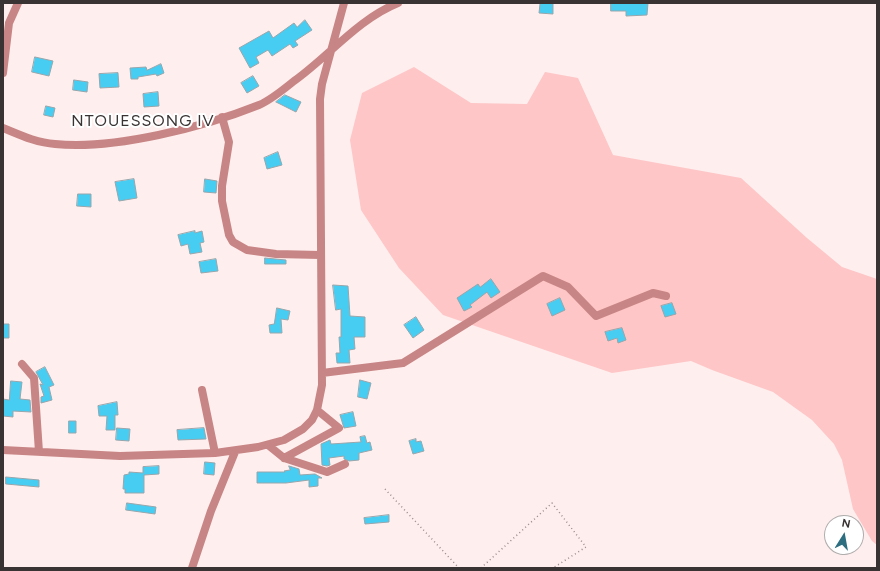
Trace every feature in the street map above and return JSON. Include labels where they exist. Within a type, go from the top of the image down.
[{"type":"street","points":[[3,73],[9,22],[18,3]]},
{"type":"street","points":[[3,450],[120,456],[235,452],[268,445],[292,437],[312,420],[317,410],[322,385],[320,99],[322,84],[344,3]]},
{"type":"street","points":[[3,128],[30,139],[54,144],[73,145],[111,142],[174,132],[222,117],[260,104],[309,70],[333,46],[384,10],[398,3]]},
{"type":"street","points":[[222,117],[229,147],[222,186],[222,201],[229,234],[234,242],[247,250],[276,254],[320,254]]},
{"type":"street","points":[[322,374],[403,363],[543,276],[568,287],[596,316],[653,293],[666,296]]},
{"type":"street","points":[[22,364],[34,378],[39,452]]},
{"type":"street","points":[[202,390],[215,453]]},
{"type":"street","points":[[284,458],[339,428],[317,410]]},
{"type":"street","points":[[268,445],[284,458],[328,472],[345,464]]},
{"type":"street","points":[[192,568],[211,511],[235,452]]},
{"type":"path","points":[[384,489],[459,568]]},
{"type":"path","points":[[481,568],[552,503],[586,547],[553,568]]},
{"type":"shaded area","points":[[414,67],[471,103],[527,104],[545,72],[578,78],[613,155],[741,178],[807,238],[842,267],[877,279],[877,545],[872,541],[864,528],[864,515],[857,515],[853,509],[842,460],[834,444],[812,420],[773,392],[691,361],[612,373],[443,315],[399,268],[361,210],[350,140],[362,93]]},
{"type":"building","points":[[553,3],[553,14],[539,13],[540,4]]},
{"type":"building","points":[[611,3],[648,3],[647,15],[626,16],[626,11],[611,11]]},
{"type":"building","points":[[305,20],[312,30],[295,41],[298,45],[293,48],[290,44],[272,56],[268,50],[256,57],[259,63],[250,68],[239,48],[269,31],[273,38],[294,23],[297,27]]},
{"type":"building","points":[[35,57],[53,61],[49,76],[32,72]]},
{"type":"building","points":[[161,64],[164,73],[157,76],[156,74],[138,77],[138,79],[131,79],[130,68],[146,67],[147,70]]},
{"type":"building","points":[[118,73],[119,87],[100,88],[99,74]]},
{"type":"building","points":[[253,76],[259,86],[247,93],[241,83]]},
{"type":"building","points":[[74,80],[88,82],[87,92],[73,90]]},
{"type":"building","points":[[158,92],[159,106],[144,107],[143,94]]},
{"type":"building","points":[[285,95],[301,102],[296,112],[276,102]]},
{"type":"building","points":[[46,106],[55,108],[53,117],[44,115]]},
{"type":"building","points":[[278,152],[282,165],[267,169],[264,158]]},
{"type":"building","points":[[134,179],[137,198],[119,201],[115,182]]},
{"type":"building","points":[[205,179],[217,181],[216,193],[204,192]]},
{"type":"building","points":[[78,194],[91,194],[91,207],[77,206]]},
{"type":"building","points":[[195,231],[195,233],[202,231],[204,242],[200,243],[202,252],[190,254],[188,244],[181,246],[178,235]]},
{"type":"building","points":[[265,258],[286,260],[286,264],[265,264]]},
{"type":"building","points":[[216,259],[218,271],[201,273],[199,262]]},
{"type":"building","points":[[491,279],[500,292],[491,298],[487,292],[470,305],[472,307],[464,311],[457,298],[478,284],[480,287]]},
{"type":"building","points":[[333,285],[348,286],[350,316],[365,317],[365,337],[354,337],[355,349],[349,350],[350,363],[337,363],[336,353],[340,353],[339,337],[341,337],[341,309],[336,310]]},
{"type":"building","points":[[560,298],[565,310],[552,316],[547,304]]},
{"type":"building","points":[[672,303],[676,314],[665,317],[661,306]]},
{"type":"building","points":[[277,308],[290,311],[288,320],[281,319],[282,333],[270,333],[269,325],[274,324]]},
{"type":"building","points":[[416,317],[424,330],[413,338],[404,325]]},
{"type":"building","points":[[3,324],[9,324],[9,338],[3,338]]},
{"type":"building","points":[[622,328],[626,340],[618,343],[617,338],[608,341],[605,332]]},
{"type":"building","points":[[45,367],[54,385],[49,387],[52,400],[41,403],[41,397],[44,396],[40,384],[43,385],[36,372]]},
{"type":"building","points":[[360,380],[371,383],[367,399],[358,397]]},
{"type":"building","points":[[11,381],[22,382],[20,399],[30,400],[31,412],[13,411],[13,417],[3,416],[3,399],[9,400]]},
{"type":"building","points":[[117,402],[118,415],[115,415],[115,430],[106,430],[107,416],[99,416],[98,406]]},
{"type":"building","points":[[353,412],[356,426],[344,428],[340,415]]},
{"type":"building","points":[[69,421],[76,421],[76,433],[69,433]]},
{"type":"building","points":[[117,428],[130,429],[129,441],[116,440]]},
{"type":"building","points":[[204,428],[206,439],[178,440],[177,430]]},
{"type":"building","points":[[365,436],[367,443],[370,442],[372,450],[359,453],[359,460],[349,461],[344,459],[344,456],[329,458],[330,465],[322,465],[321,444],[330,440],[331,444],[361,442],[360,437]]},
{"type":"building","points":[[416,439],[416,442],[421,441],[424,451],[413,454],[409,441]]},
{"type":"building","points":[[205,462],[215,463],[214,475],[204,474]]},
{"type":"building","points":[[159,466],[159,474],[144,475],[144,493],[125,493],[125,489],[123,489],[124,475],[129,474],[129,472],[143,473],[143,467]]},
{"type":"building","points":[[289,466],[299,469],[300,475],[315,474],[322,478],[318,478],[318,486],[309,487],[309,480],[286,483],[257,483],[257,472],[285,472],[284,471],[290,470]]},
{"type":"building","points":[[6,477],[39,480],[39,487],[6,484]]},
{"type":"building","points":[[127,503],[156,507],[155,514],[126,510]]},
{"type":"building","points":[[389,515],[389,522],[365,524],[364,518]]},
{"type":"district","name":"NTOUESSONG IV","points":[[143,121]]}]
